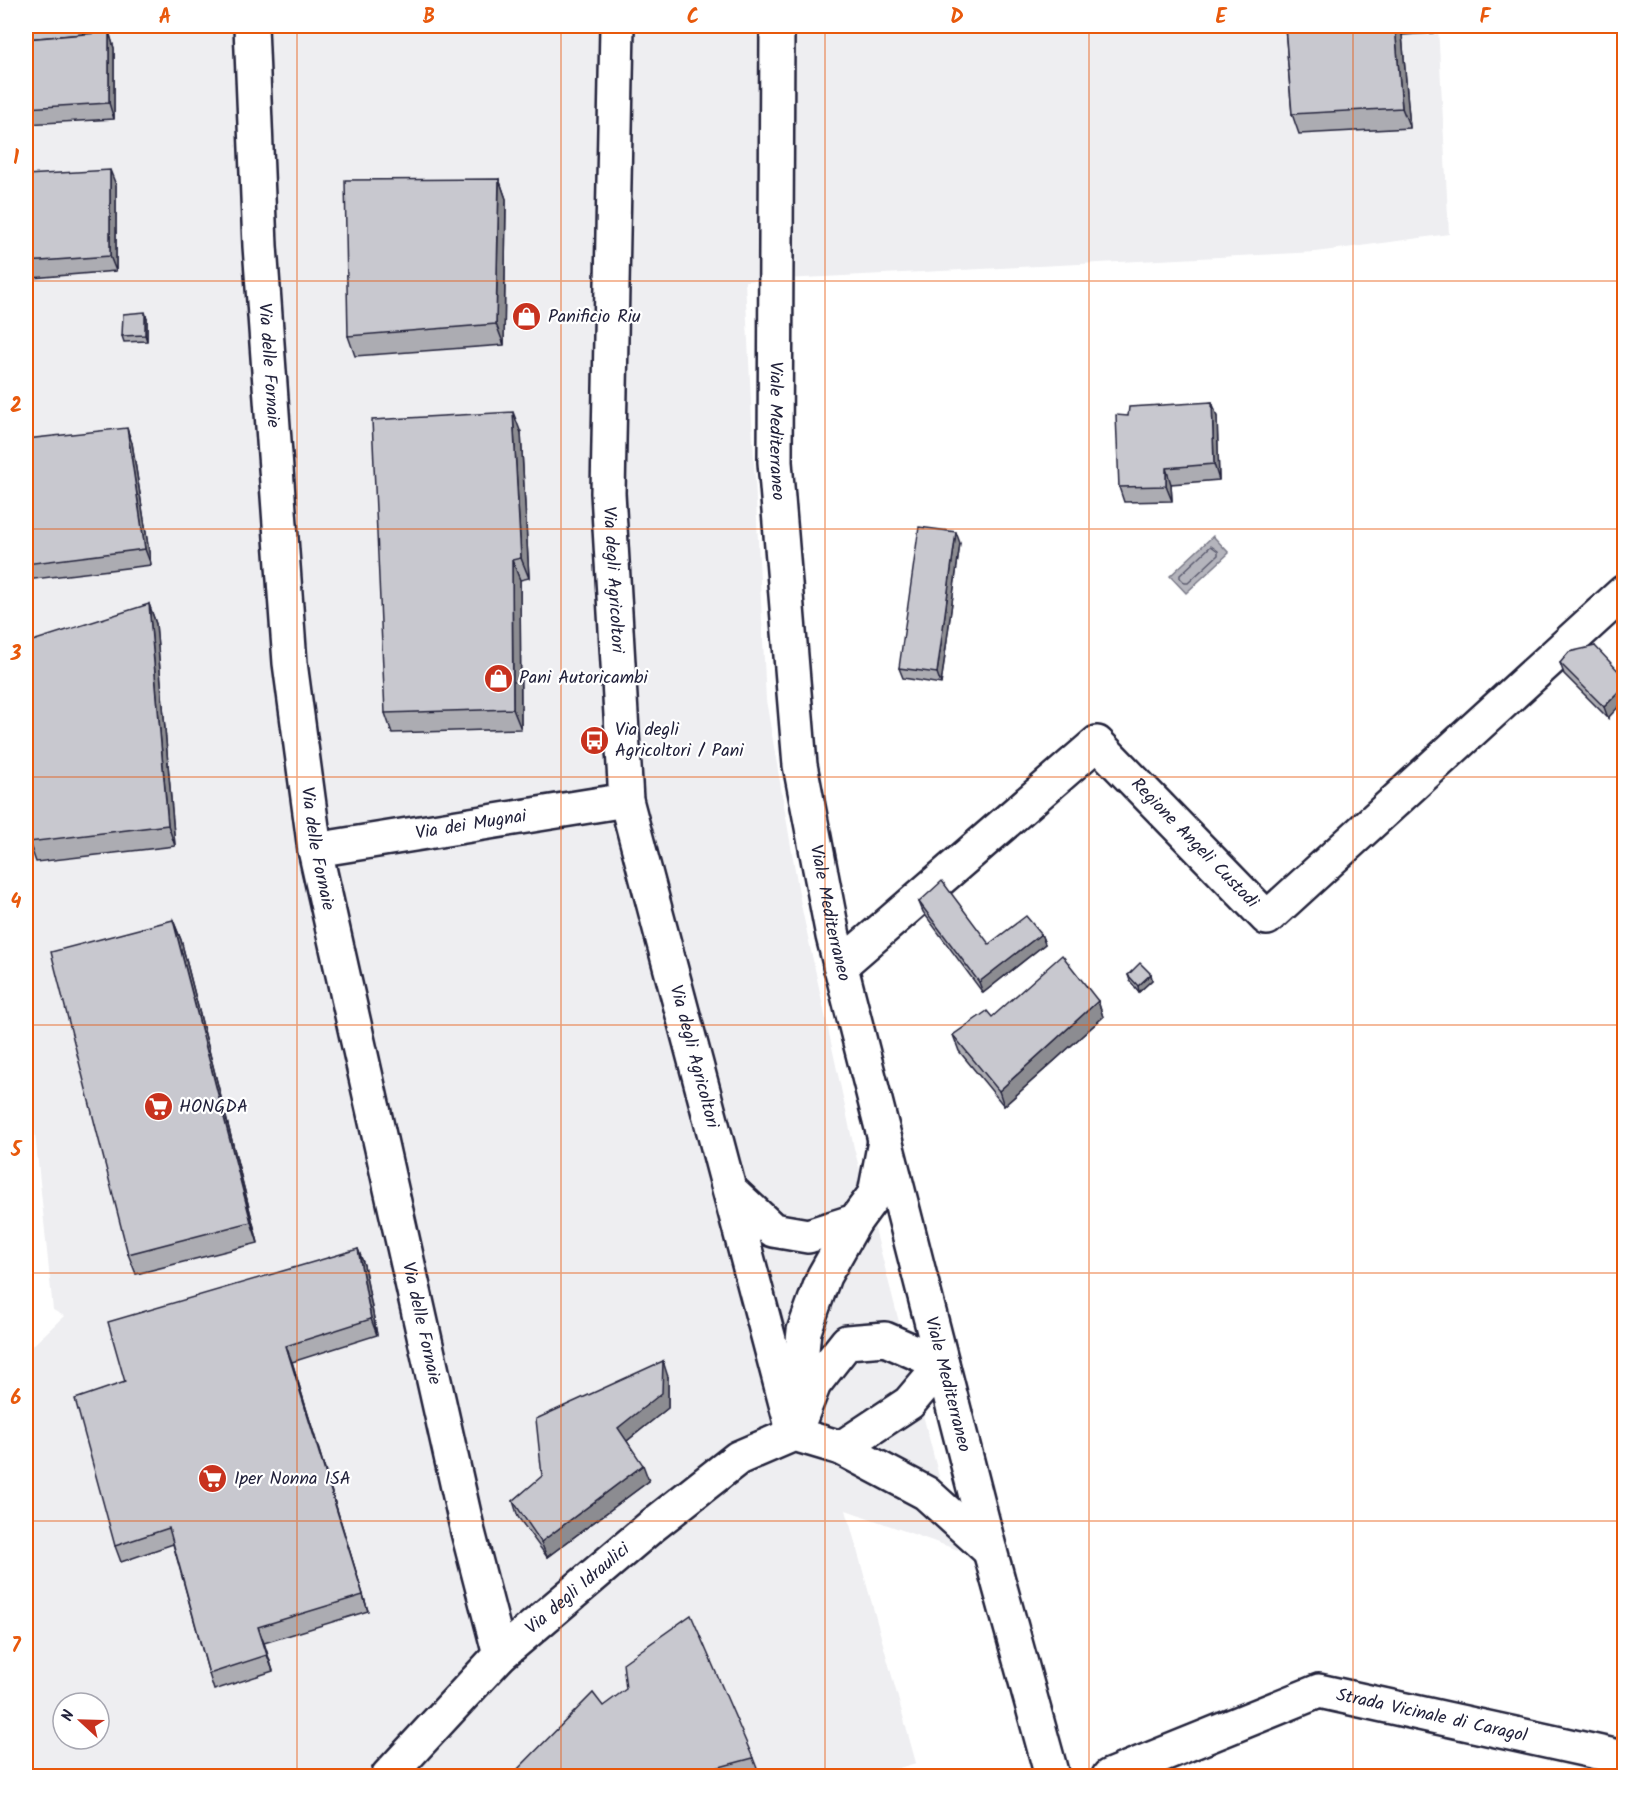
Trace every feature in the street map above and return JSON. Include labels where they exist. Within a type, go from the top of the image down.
[{"type":"street","name":"Via delle Fornaie","points":[[251,26],[260,246],[290,663],[315,850],[466,1521],[500,1655]]},
{"type":"street","name":"Via degli Agricoltori","points":[[617,26],[608,493],[626,801],[794,1434]]},
{"type":"street","name":"Viale Mediterraneo","points":[[777,26],[775,462],[800,765],[840,966],[990,1551],[1052,1776]]},
{"type":"street","name":"Regione Angeli Custodi","points":[[840,966],[1096,743],[1267,918],[1624,592]]},
{"type":"street","name":"Via dei Mugnai","points":[[315,850],[626,801]]},
{"type":"street","points":[[794,1434],[804,1331],[824,1276],[855,1221],[875,1194],[885,1142]]},
{"type":"street","points":[[730,1190],[773,1230],[808,1236],[855,1221]]},
{"type":"street","points":[[758,1294],[804,1331],[847,1342],[885,1339],[942,1364],[909,1402],[841,1448]]},
{"type":"street","points":[[794,1434],[814,1384],[847,1342]]},
{"type":"street","points":[[794,1434],[841,1448],[926,1493],[990,1551]]},
{"type":"street","name":"Via degli Idraulici","points":[[388,1776],[500,1655],[653,1525],[738,1458],[794,1434]]},
{"type":"street","name":"Strada Vicinale di Caragol","points":[[1109,1776],[1319,1692],[1624,1758]]},
{"type":"shaded area","points":[[26,26],[1438,26],[1449,234],[1316,252],[745,281],[766,700],[801,905],[854,1148],[958,1550],[846,1510],[916,1763],[871,1776],[26,1776],[26,1352],[64,1316],[53,1310],[26,1044]]},
{"type":"water","points":[[1213,536],[1229,553],[1186,593],[1170,576]]},
{"type":"building","points":[[26,26],[82,26],[83,34],[26,39]]},
{"type":"building","points":[[1285,26],[1395,26],[1402,108],[1292,114]]},
{"type":"building","points":[[109,32],[109,103],[26,108],[26,39]]},
{"type":"building","points":[[110,170],[110,256],[27,262],[26,270],[26,175]]},
{"type":"building","points":[[499,179],[496,324],[348,336],[345,180]]},
{"type":"building","points":[[145,312],[145,335],[122,336],[123,314]]},
{"type":"building","points":[[1212,402],[1214,464],[1166,468],[1166,486],[1119,487],[1116,415],[1128,416],[1129,407]]},
{"type":"building","points":[[513,412],[521,558],[512,560],[513,709],[385,713],[372,420]]},
{"type":"building","points":[[127,428],[145,549],[26,564],[26,439]]},
{"type":"building","points":[[919,527],[956,532],[937,673],[899,668]]},
{"type":"building","points":[[149,604],[168,825],[29,842],[26,806],[26,643]]},
{"type":"building","points":[[1595,646],[1624,677],[1624,687],[1604,707],[1560,663],[1569,652]]},
{"type":"building","points":[[942,881],[989,944],[1026,916],[1041,934],[979,982],[919,902]]},
{"type":"building","name":"HONGDA","points":[[173,920],[251,1222],[128,1254],[51,952]]},
{"type":"building","points":[[1062,955],[1098,1001],[999,1091],[953,1035],[987,1011],[992,1017]]},
{"type":"building","points":[[1140,963],[1151,974],[1138,986],[1128,975]]},
{"type":"building","name":"Iper Nonna ISA","points":[[358,1249],[371,1319],[286,1346],[363,1595],[258,1627],[267,1655],[209,1674],[169,1528],[115,1546],[75,1399],[125,1382],[108,1322]]},
{"type":"building","points":[[663,1361],[662,1393],[618,1428],[643,1465],[541,1542],[513,1501],[542,1476],[536,1419]]},
{"type":"building","points":[[691,1615],[753,1758],[686,1776],[511,1776],[593,1693],[603,1706],[626,1689],[623,1663]]},
{"type":"place","name":"Panificio Riu","points":[[527,317]]},
{"type":"place","name":"Pani Autoricambi","points":[[498,678]]},
{"type":"place","name":"Via degli Agricoltori / Pani","points":[[594,740]]},
{"type":"place","name":"HONGDA","points":[[158,1107]]},
{"type":"place","name":"Iper Nonna ISA","points":[[213,1479]]}]
